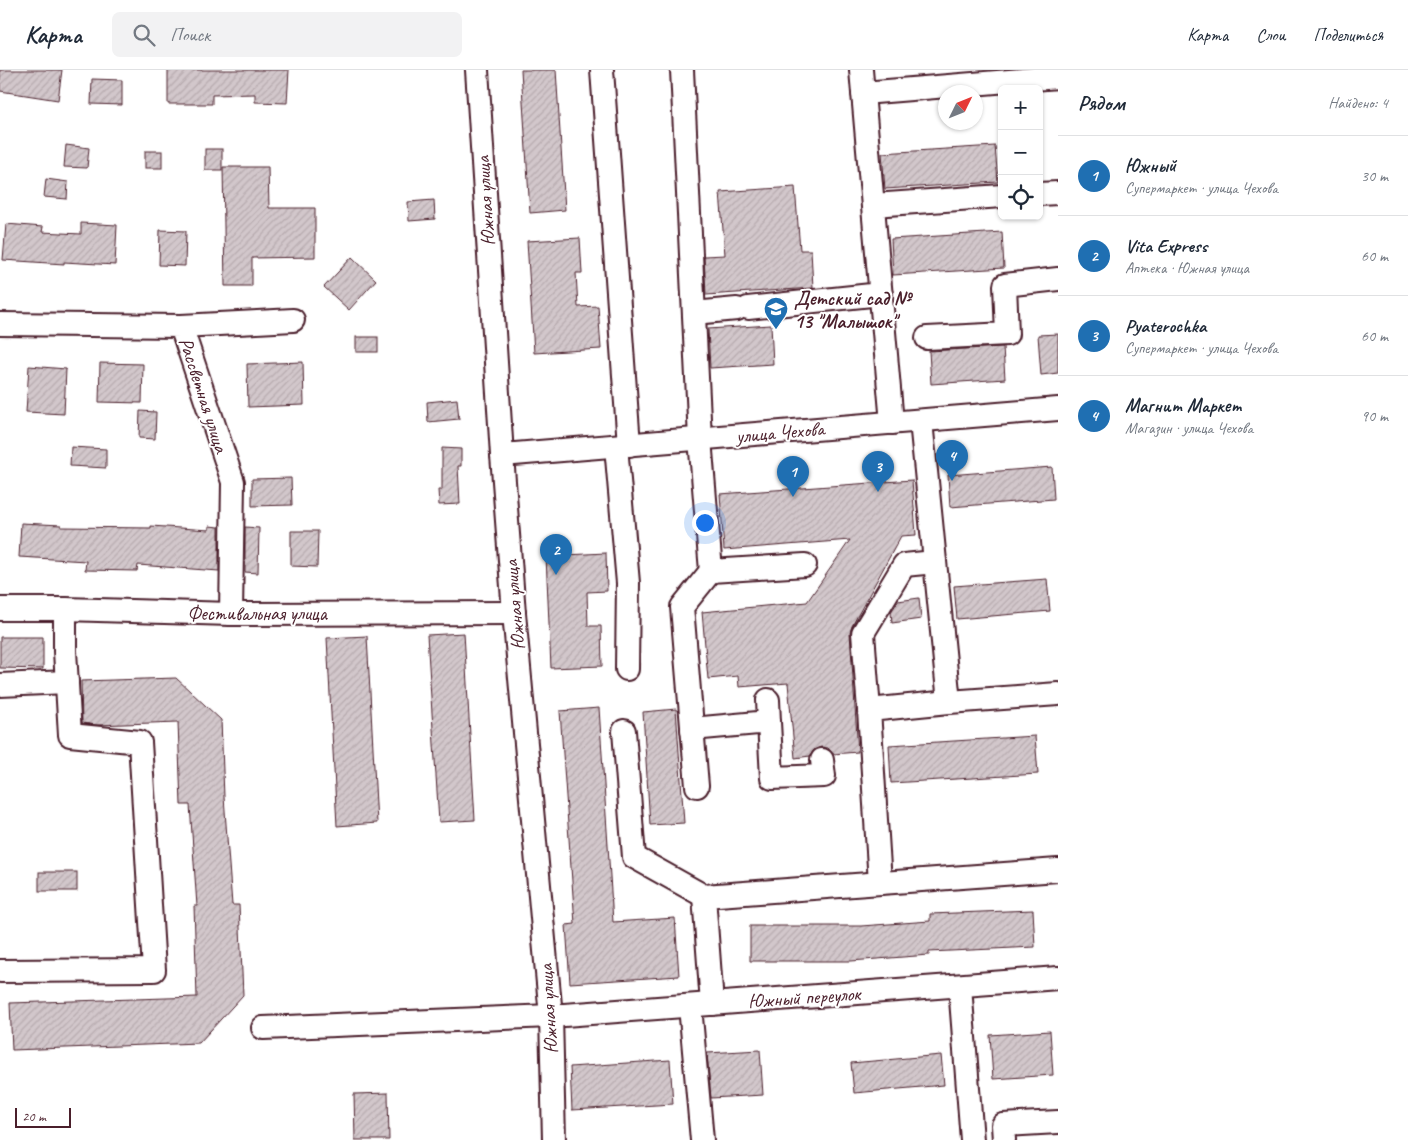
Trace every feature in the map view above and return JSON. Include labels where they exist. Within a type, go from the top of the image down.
[{"type":"street","name":"Южная улица","points":[[477,70],[514,613],[551,1016],[554,1140]]},
{"type":"street","points":[[602,70],[623,445],[628,582],[627,669]]},
{"type":"street","points":[[682,70],[700,439],[710,571],[682,607],[697,786]]},
{"type":"street","points":[[861,70],[892,423]]},
{"type":"street","points":[[863,93],[1058,77]]},
{"type":"street","points":[[1043,194],[1058,193]]},
{"type":"street","points":[[873,204],[998,196]]},
{"type":"street","points":[[926,338],[1007,334],[1005,285],[1058,279]]},
{"type":"street","points":[[694,313],[880,294]]},
{"type":"street","points":[[181,326],[292,320]]},
{"type":"street","name":"Рассветная улица","points":[[0,324],[181,326],[233,482],[230,614]]},
{"type":"street","name":"улица Чехова","points":[[502,455],[1058,410]]},
{"type":"street","points":[[921,421],[949,702]]},
{"type":"street","points":[[880,883],[863,633],[904,565],[935,562]]},
{"type":"street","points":[[710,571],[805,564]]},
{"type":"street","name":"Фестивальная улица","points":[[0,609],[230,614],[514,613]]},
{"type":"street","points":[[0,971],[154,970],[140,742],[70,735],[64,651],[65,609]]},
{"type":"street","points":[[0,685],[67,682]]},
{"type":"street","points":[[869,710],[1058,694]]},
{"type":"street","points":[[768,700],[772,778],[824,776],[822,760]]},
{"type":"street","points":[[692,729],[768,722]]},
{"type":"street","points":[[624,731],[634,857],[704,896],[1058,870]]},
{"type":"street","points":[[702,1140],[701,1005],[704,896]]},
{"type":"street","name":"Южный переулок","points":[[263,1028],[551,1016],[1058,978]]},
{"type":"street","points":[[960,986],[972,1140]]},
{"type":"street","points":[[1004,1140],[1003,1125],[1058,1122]]},
{"type":"building","points":[[0,70],[62,70],[58,100],[0,91]]},
{"type":"building","points":[[168,70],[289,70],[287,103],[255,102],[255,94],[212,95],[212,104],[168,104]]},
{"type":"building","points":[[521,70],[556,70],[565,210],[530,213]]},
{"type":"building","points":[[92,79],[122,80],[122,105],[91,104]]},
{"type":"building","points":[[66,145],[89,148],[87,168],[64,167]]},
{"type":"building","points":[[995,146],[998,182],[885,189],[882,153]]},
{"type":"building","points":[[205,149],[222,149],[222,170],[205,170]]},
{"type":"building","points":[[145,151],[162,151],[162,168],[145,168]]},
{"type":"building","points":[[223,167],[268,167],[269,208],[315,208],[315,257],[252,258],[252,286],[225,286]]},
{"type":"building","points":[[46,179],[68,182],[67,199],[44,197]]},
{"type":"building","points":[[795,187],[800,250],[811,250],[813,288],[706,295],[704,256],[725,255],[720,192]]},
{"type":"building","points":[[434,200],[435,219],[409,221],[408,202]]},
{"type":"building","points":[[81,223],[117,225],[115,265],[3,260],[6,224],[43,227],[42,232],[81,234]]},
{"type":"building","points":[[160,230],[186,231],[185,266],[159,265]]},
{"type":"building","points":[[1002,232],[1004,268],[893,275],[891,239]]},
{"type":"building","points":[[580,238],[582,273],[576,273],[578,307],[598,306],[601,349],[534,353],[527,241]]},
{"type":"building","points":[[352,257],[376,280],[349,310],[324,287]]},
{"type":"building","points":[[771,325],[773,364],[710,368],[708,329]]},
{"type":"building","points":[[1058,334],[1058,373],[1041,375],[1038,335]]},
{"type":"building","points":[[356,337],[378,337],[378,352],[356,352]]},
{"type":"building","points":[[1003,347],[1005,379],[931,384],[929,351]]},
{"type":"building","points":[[303,362],[304,405],[248,407],[247,364]]},
{"type":"building","points":[[100,363],[143,364],[142,403],[99,402]]},
{"type":"building","points":[[29,366],[66,369],[64,414],[26,412]]},
{"type":"building","points":[[457,399],[459,419],[428,422],[427,402]]},
{"type":"building","points":[[140,411],[156,412],[155,439],[139,438]]},
{"type":"building","points":[[71,447],[106,449],[106,468],[70,466]]},
{"type":"building","points":[[442,448],[461,449],[461,466],[458,466],[460,504],[439,505],[438,490],[442,490]]},
{"type":"building","points":[[1052,467],[1054,499],[950,507],[948,475]]},
{"type":"building","points":[[291,478],[292,505],[252,506],[252,479]]},
{"type":"building","points":[[912,480],[916,535],[901,536],[850,633],[858,752],[833,754],[828,748],[821,747],[814,750],[810,756],[795,758],[788,683],[739,687],[738,676],[708,679],[702,612],[807,602],[850,540],[724,550],[720,494]]},
{"type":"building","points":[[21,523],[61,525],[61,527],[151,528],[151,526],[209,530],[209,526],[219,527],[219,571],[138,565],[137,571],[85,570],[86,561],[19,557]]},
{"type":"building","points":[[245,527],[259,528],[258,573],[245,572]]},
{"type":"building","points":[[291,531],[318,531],[317,567],[291,566]]},
{"type":"building","points":[[606,553],[607,591],[587,592],[588,626],[601,626],[602,666],[551,668],[546,556]]},
{"type":"building","points":[[1047,579],[1050,611],[957,619],[954,586]]},
{"type":"building","points":[[919,598],[921,619],[892,623],[891,612],[898,601]]},
{"type":"building","points":[[464,633],[475,820],[439,822],[427,635]]},
{"type":"building","points":[[367,636],[377,823],[337,826],[327,638]]},
{"type":"building","points":[[0,637],[43,637],[43,669],[0,668]]},
{"type":"building","points":[[176,678],[221,720],[224,797],[232,905],[239,905],[243,995],[199,1043],[12,1050],[10,1003],[197,997],[194,906],[197,906],[190,805],[181,805],[178,722],[97,725],[82,723],[81,681]]},
{"type":"building","points":[[599,708],[613,922],[675,918],[679,976],[570,983],[566,925],[575,924],[560,711]]},
{"type":"building","points":[[676,709],[684,823],[650,825],[643,712]]},
{"type":"building","points":[[1035,736],[1038,774],[891,783],[889,745]]},
{"type":"building","points":[[39,872],[77,872],[77,891],[39,891]]},
{"type":"building","points":[[1033,910],[1035,947],[929,952],[929,955],[851,961],[750,961],[750,926],[861,926],[930,921],[930,914]]},
{"type":"building","points":[[1050,1031],[1053,1075],[993,1079],[990,1035]]},
{"type":"building","points":[[760,1050],[763,1095],[711,1098],[707,1053]]},
{"type":"building","points":[[941,1055],[944,1085],[854,1093],[851,1063]]},
{"type":"building","points":[[670,1060],[673,1104],[572,1110],[570,1067]]},
{"type":"building","points":[[388,1093],[389,1140],[355,1140],[354,1094]]},
{"type":"place","name":"Детский сад № 13 \"Малышок\"","points":[[776,330]]},
{"type":"place","name":"Магнит Маркет","points":[[952,481]]},
{"type":"place","name":"Pyaterochka","points":[[878,492]]},
{"type":"place","name":"Южный","points":[[793,497]]},
{"type":"place","name":"Vita Express","points":[[556,575]]}]
